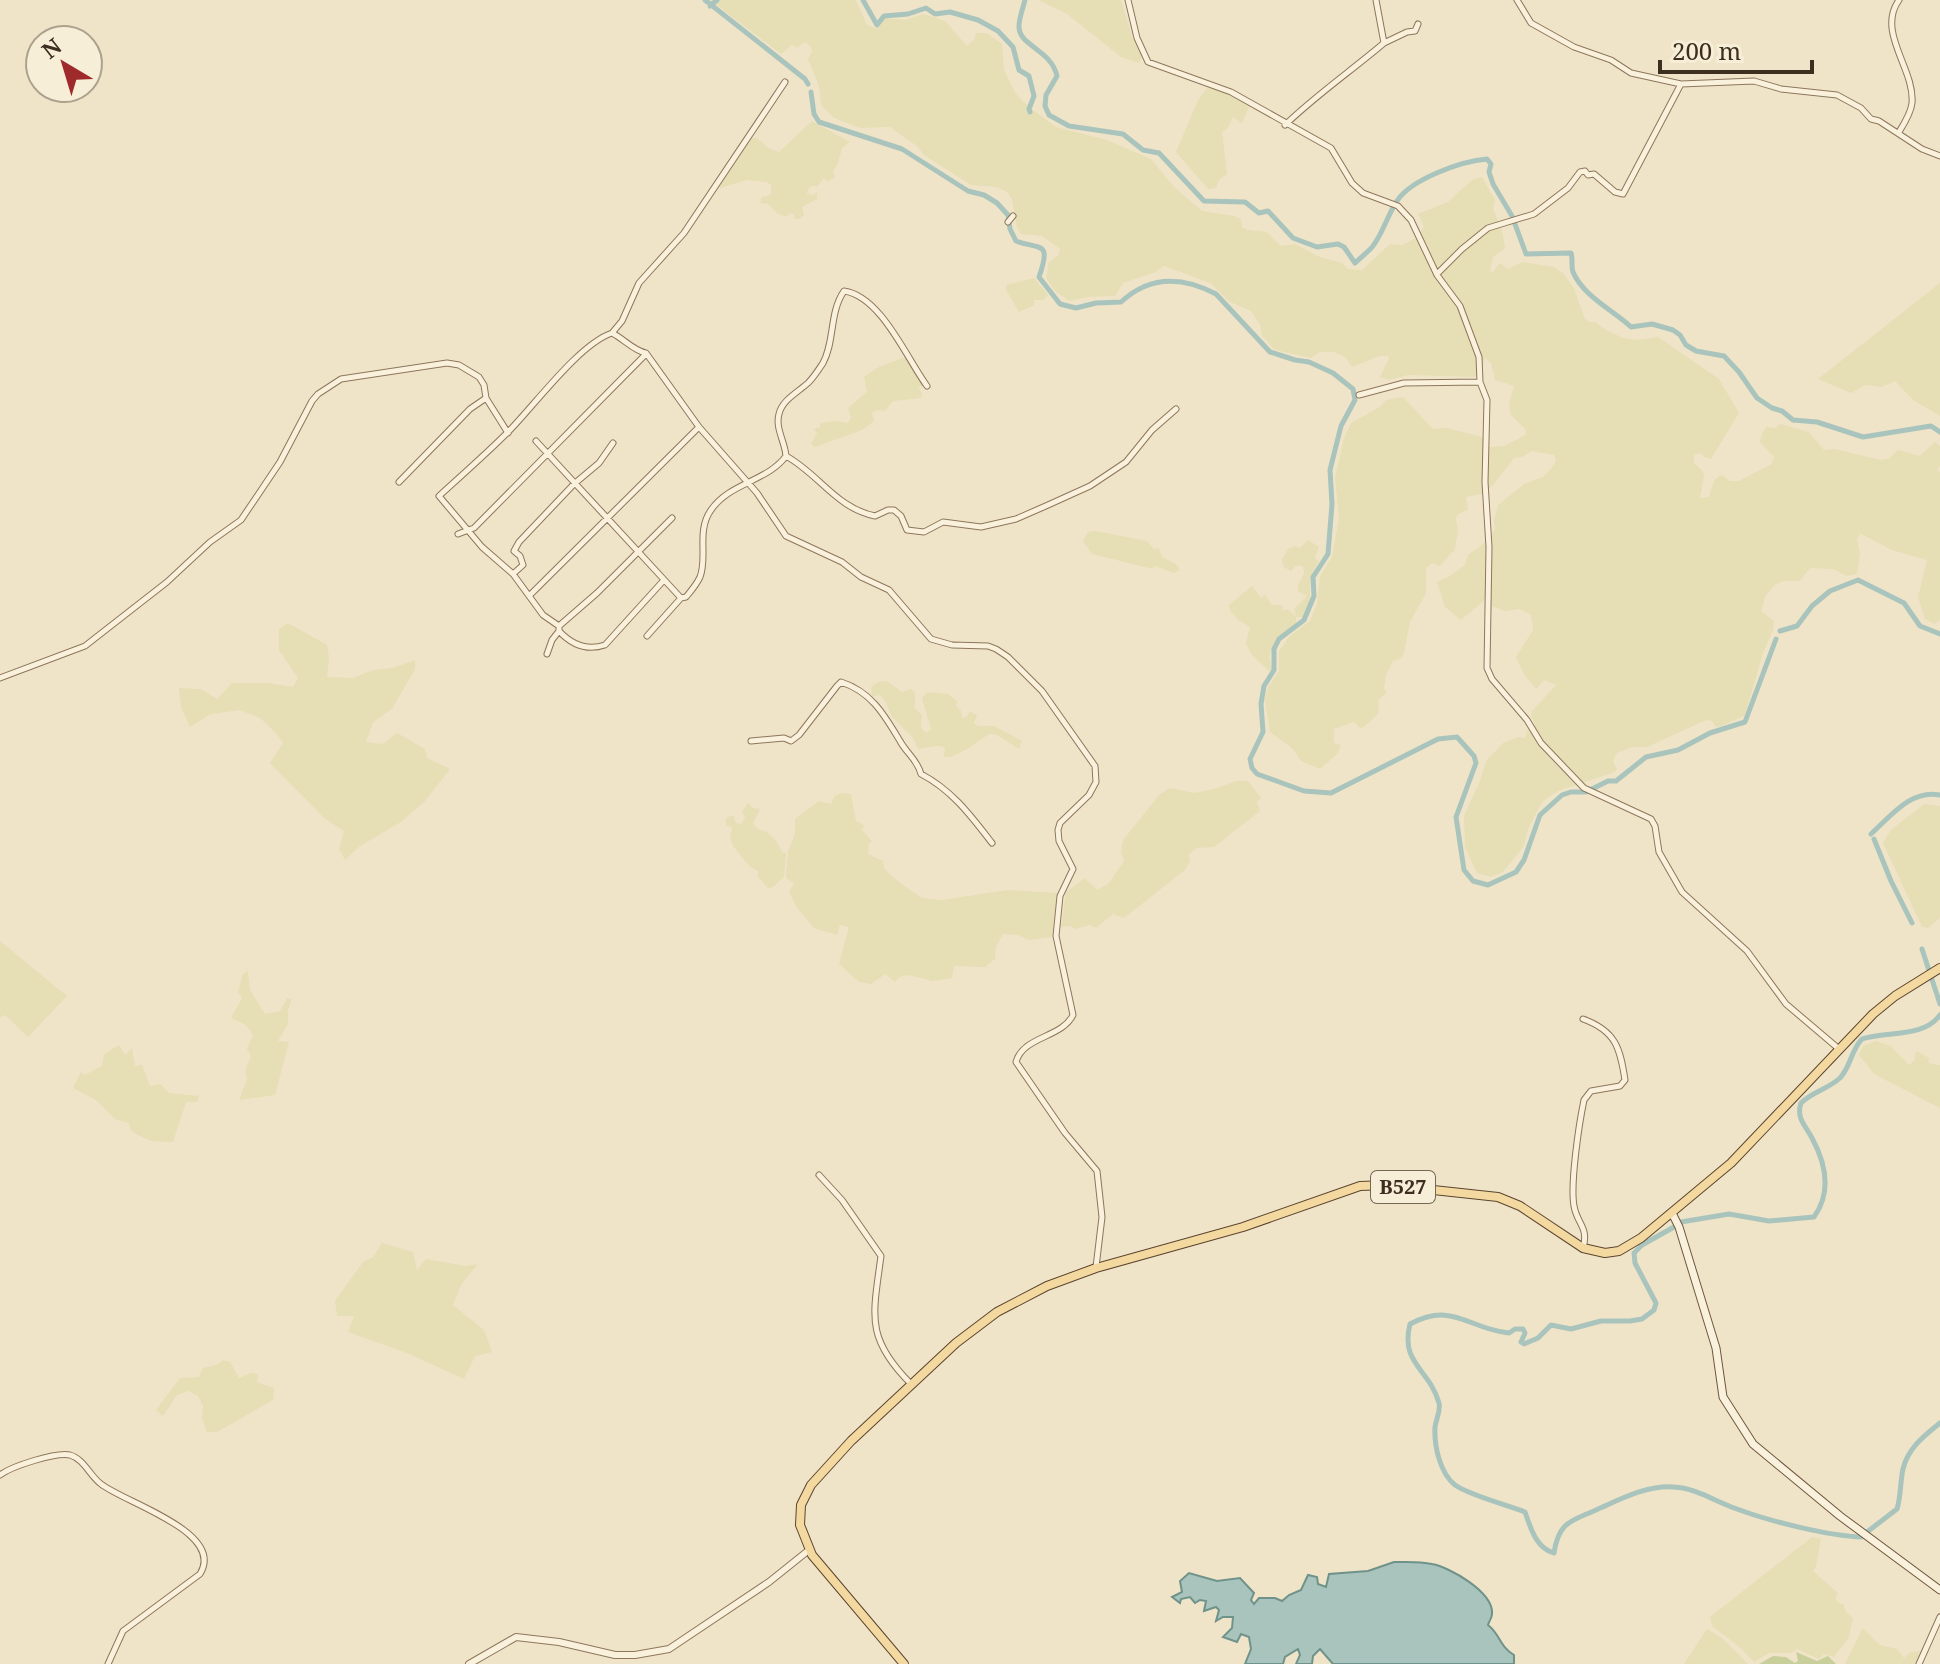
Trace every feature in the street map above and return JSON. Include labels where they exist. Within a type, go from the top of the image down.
[{"type":"main road","points":[[1583,1248],[1605,1253],[1625,1248],[1672,1213],[1741,1154],[1880,1008],[1933,972]]},
{"type":"main road","name":"B527","points":[[904,1664],[809,1550],[800,1525],[801,1505],[807,1492],[835,1459],[968,1333],[997,1312],[1047,1286],[1096,1268],[1243,1227],[1352,1187],[1379,1185],[1498,1197],[1520,1206],[1583,1248]]},
{"type":"main road","points":[[1672,1213],[1716,1348],[1723,1397],[1753,1444],[1840,1516],[1940,1590]]},
{"type":"street","points":[[1128,0],[1134,29],[1148,62],[1218,86],[1285,125],[1321,140],[1337,155],[1352,183],[1363,193],[1398,206],[1415,228],[1437,275],[1460,306],[1472,333],[1479,357],[1480,382],[1487,400],[1487,668],[1492,679],[1527,720],[1541,743],[1588,791],[1651,819],[1659,852],[1682,892],[1747,951],[1786,1004],[1839,1049]]},
{"type":"street","points":[[1376,0],[1384,43]]},
{"type":"street","points":[[1517,0],[1531,23],[1574,47],[1611,60],[1631,73],[1681,84],[1754,81],[1781,89],[1837,95],[1861,108],[1871,119],[1940,156]]},
{"type":"street","points":[[1899,0],[1893,10],[1892,32],[1907,68],[1912,103],[1899,132]]},
{"type":"street","points":[[1285,125],[1309,102],[1384,43],[1415,31],[1418,24]]},
{"type":"street","points":[[664,580],[605,645],[593,649],[581,646],[568,640],[543,615],[513,574],[482,547],[439,496],[508,433],[577,357],[612,333],[622,321],[639,283],[684,233],[785,82]]},
{"type":"street","points":[[1437,275],[1488,228],[1534,214],[1568,188],[1580,172],[1585,171],[1615,192],[1623,194],[1681,84]]},
{"type":"street","points":[[927,386],[899,338],[872,307],[855,293],[844,291],[822,364],[810,381],[785,402],[779,413],[778,428],[786,456],[854,510],[875,516],[894,510],[901,516],[907,530],[924,532],[943,522],[981,527],[1016,519],[1090,486],[1126,462],[1152,430],[1176,409]]},
{"type":"street","points":[[612,333],[639,352],[646,353],[699,427],[786,536],[842,562],[861,577],[889,590],[931,639],[952,645],[988,646],[1008,657],[1042,691],[1095,766],[1096,782],[1089,795],[1060,823],[1058,830],[1059,841],[1073,869],[1060,896],[1056,936],[1073,1015],[1069,1023],[1024,1048],[1016,1062],[1065,1133],[1097,1171],[1102,1217],[1096,1268]]},
{"type":"street","points":[[458,534],[468,531],[646,353]]},
{"type":"street","points":[[0,678],[85,646],[241,520],[280,462],[312,401],[341,379],[447,363],[459,365],[479,377],[486,398],[508,433]]},
{"type":"street","points":[[1359,395],[1404,383],[1480,382]]},
{"type":"street","points":[[399,482],[470,409],[486,398]]},
{"type":"street","points":[[530,595],[699,427]]},
{"type":"street","points":[[536,441],[681,598]]},
{"type":"street","points":[[513,574],[523,565],[515,548],[574,484],[599,463],[613,443]]},
{"type":"street","points":[[647,636],[681,598],[686,597],[701,575],[702,531],[711,510],[735,486],[780,465],[786,456]]},
{"type":"street","points":[[547,654],[559,629],[672,518]]},
{"type":"street","points":[[751,741],[784,738],[791,741],[841,682],[853,686],[866,694],[893,727],[900,742],[917,762],[921,774],[939,783],[966,809],[992,843]]},
{"type":"street","points":[[1583,1019],[1607,1032],[1616,1041],[1625,1080],[1620,1086],[1588,1092],[1584,1100],[1573,1180],[1574,1208],[1586,1234],[1583,1248]]},
{"type":"street","points":[[819,1175],[842,1200],[881,1256],[873,1306],[875,1324],[885,1355],[912,1385]]},
{"type":"street","points":[[0,1475],[56,1455],[78,1458],[100,1484],[174,1523],[200,1546],[204,1561],[200,1574],[123,1631],[108,1664]]},
{"type":"street","points":[[469,1664],[516,1637],[559,1642],[615,1655],[669,1649],[726,1612],[809,1550]]},
{"type":"street","points":[[1919,1664],[1940,1617]]},
{"type":"shaded area","points":[[710,0],[856,0],[867,25],[878,29],[885,18],[905,20],[924,14],[945,21],[967,46],[976,33],[987,33],[1002,44],[1004,70],[1016,94],[1056,127],[1107,140],[1151,159],[1174,187],[1202,211],[1235,216],[1241,219],[1242,227],[1267,232],[1281,246],[1295,244],[1320,257],[1342,263],[1348,269],[1362,270],[1390,244],[1402,245],[1416,238],[1424,227],[1418,214],[1448,202],[1472,180],[1482,177],[1495,200],[1493,209],[1502,230],[1505,248],[1493,257],[1490,271],[1493,272],[1500,263],[1508,269],[1522,262],[1554,267],[1574,288],[1584,317],[1589,322],[1595,322],[1623,338],[1658,337],[1719,379],[1739,413],[1711,459],[1701,453],[1694,455],[1694,463],[1704,476],[1700,498],[1709,497],[1714,481],[1722,475],[1730,481],[1739,481],[1772,464],[1774,457],[1760,442],[1766,427],[1776,428],[1780,424],[1809,432],[1824,450],[1835,449],[1881,460],[1888,459],[1898,450],[1920,456],[1935,442],[1940,446],[1940,466],[1937,470],[1940,472],[1940,620],[1934,624],[1925,619],[1918,597],[1927,560],[1892,550],[1861,534],[1857,538],[1860,554],[1857,574],[1846,576],[1834,569],[1810,568],[1800,581],[1776,584],[1766,595],[1761,611],[1774,621],[1773,630],[1745,715],[1716,727],[1712,721],[1706,720],[1647,747],[1632,747],[1617,753],[1613,761],[1617,770],[1558,791],[1542,802],[1528,829],[1524,846],[1503,872],[1491,877],[1477,873],[1465,847],[1464,816],[1486,761],[1503,743],[1518,737],[1525,738],[1528,729],[1535,724],[1532,711],[1556,685],[1544,680],[1536,689],[1525,676],[1516,657],[1533,630],[1531,615],[1519,609],[1505,611],[1487,604],[1486,599],[1461,620],[1445,607],[1437,582],[1465,565],[1468,555],[1487,541],[1495,529],[1498,505],[1524,484],[1543,477],[1554,465],[1554,455],[1532,451],[1514,458],[1482,494],[1466,497],[1468,509],[1457,515],[1456,519],[1455,549],[1440,566],[1432,563],[1426,568],[1426,593],[1410,622],[1404,653],[1400,659],[1393,661],[1386,675],[1384,688],[1387,693],[1379,699],[1378,714],[1364,727],[1360,728],[1354,722],[1334,729],[1334,743],[1341,745],[1337,754],[1320,769],[1301,761],[1292,748],[1270,732],[1265,700],[1268,687],[1279,671],[1279,651],[1290,636],[1310,621],[1317,604],[1320,576],[1332,557],[1339,519],[1335,478],[1344,438],[1351,423],[1380,407],[1386,400],[1403,397],[1433,429],[1447,428],[1482,437],[1490,447],[1505,446],[1525,435],[1526,430],[1511,415],[1509,404],[1514,386],[1495,380],[1491,363],[1485,358],[1479,377],[1408,375],[1389,380],[1380,377],[1388,356],[1352,367],[1345,357],[1334,352],[1320,352],[1311,358],[1275,350],[1262,336],[1260,324],[1251,311],[1230,302],[1210,283],[1164,266],[1156,272],[1123,283],[1115,296],[1069,301],[1055,291],[1046,278],[1049,262],[1058,256],[1060,249],[1042,236],[1021,234],[1012,199],[1006,191],[971,185],[924,155],[917,146],[890,127],[860,128],[834,118],[821,105],[819,86],[808,59],[812,51],[810,46],[805,42],[797,48],[792,45],[781,54]]},
{"type":"shaded area","points":[[1038,0],[1121,0],[1142,57],[1139,63],[1121,57],[1067,14]]},
{"type":"shaded area","points":[[1209,86],[1221,89],[1249,107],[1242,123],[1233,117],[1228,128],[1222,132],[1227,174],[1219,180],[1216,188],[1208,189],[1176,152],[1198,100]]},
{"type":"shaded area","points":[[812,121],[850,142],[842,148],[833,171],[835,177],[827,182],[824,178],[818,186],[811,186],[808,190],[807,194],[814,195],[817,191],[817,199],[802,207],[804,215],[799,219],[795,219],[794,214],[789,213],[788,217],[778,214],[768,204],[760,203],[762,197],[771,195],[771,185],[767,182],[747,180],[720,188],[718,184],[751,138],[757,138],[768,148],[779,152]]},
{"type":"shaded area","points":[[1034,278],[1048,295],[1044,300],[1034,300],[1034,305],[1019,312],[1006,285]]},
{"type":"shaded area","points":[[1940,283],[1940,416],[1913,400],[1895,381],[1881,387],[1866,385],[1851,393],[1818,379]]},
{"type":"shaded area","points":[[907,358],[924,386],[918,387],[921,398],[893,401],[885,411],[872,413],[874,421],[862,430],[815,447],[811,444],[817,433],[814,429],[820,427],[820,423],[848,423],[851,417],[848,408],[867,392],[864,377]]},
{"type":"shaded area","points":[[1088,532],[1147,541],[1154,549],[1159,548],[1162,557],[1176,564],[1180,570],[1174,573],[1155,566],[1153,569],[1092,554],[1083,541]]},
{"type":"shaded area","points":[[1308,540],[1319,547],[1315,558],[1319,561],[1310,584],[1310,601],[1303,617],[1296,617],[1296,623],[1275,642],[1269,656],[1272,670],[1269,671],[1252,655],[1246,644],[1250,627],[1238,620],[1229,605],[1252,586],[1261,598],[1265,595],[1272,605],[1282,605],[1283,611],[1287,609],[1296,616],[1294,609],[1307,596],[1298,591],[1303,566],[1295,566],[1291,571],[1284,567],[1282,560],[1288,549],[1294,546],[1300,548]]},
{"type":"shaded area","points":[[288,623],[327,645],[327,677],[353,678],[415,660],[415,669],[392,709],[373,722],[366,742],[383,744],[397,733],[425,749],[427,758],[450,769],[425,801],[401,822],[360,846],[345,860],[339,849],[344,831],[324,818],[270,763],[283,743],[260,718],[240,710],[211,714],[190,727],[181,707],[179,688],[201,689],[217,699],[232,683],[293,687],[298,678],[279,650],[279,629]]},
{"type":"shaded area","points":[[887,681],[902,692],[911,689],[915,693],[915,708],[922,715],[921,727],[926,733],[931,729],[922,698],[927,692],[948,694],[958,702],[956,706],[962,718],[968,716],[969,711],[977,715],[974,723],[978,726],[994,726],[1022,741],[1019,749],[997,735],[989,734],[951,757],[944,757],[945,747],[918,749],[913,738],[892,717],[880,695],[872,697],[871,687]]},
{"type":"shaded area","points":[[1236,781],[1248,781],[1261,798],[1257,802],[1260,811],[1214,847],[1197,848],[1189,854],[1190,861],[1185,870],[1124,918],[1113,914],[1096,928],[1090,925],[1075,929],[1071,926],[1061,927],[1066,892],[1085,878],[1097,890],[1108,884],[1124,861],[1121,852],[1123,840],[1160,794],[1170,788],[1195,793]]},
{"type":"shaded area","points":[[841,793],[851,794],[856,821],[864,825],[862,830],[872,841],[868,854],[883,861],[884,869],[900,883],[922,898],[942,900],[1007,890],[1057,893],[1052,937],[1029,940],[1003,934],[996,947],[995,959],[985,967],[954,966],[952,978],[932,981],[909,975],[899,977],[895,982],[885,974],[871,984],[859,982],[839,964],[849,927],[840,925],[837,935],[814,928],[797,908],[789,892],[794,883],[786,878],[795,819],[819,801],[831,804],[834,797]]},
{"type":"shaded area","points":[[748,803],[760,809],[753,823],[757,829],[767,832],[786,853],[784,877],[773,887],[768,888],[758,877],[758,871],[750,867],[733,846],[730,838],[732,828],[726,825],[726,818],[733,815],[736,823],[742,824],[745,817],[742,812]]},
{"type":"shaded area","points":[[1924,804],[1940,806],[1940,918],[1928,928],[1922,927],[1883,843],[1891,830]]},
{"type":"shaded area","points":[[0,941],[67,996],[28,1037],[5,1015],[0,1017]]},
{"type":"shaded area","points":[[248,971],[250,990],[265,1014],[280,1011],[287,998],[292,999],[288,1024],[278,1041],[289,1042],[275,1095],[239,1100],[247,1079],[245,1071],[251,1056],[247,1049],[253,1035],[246,1025],[231,1018],[242,998],[238,992],[243,974]]},
{"type":"shaded area","points":[[1876,1041],[1891,1046],[1909,1065],[1914,1061],[1916,1051],[1929,1058],[1928,1063],[1940,1065],[1940,1108],[1874,1074],[1859,1055],[1863,1046]]},
{"type":"shaded area","points":[[119,1045],[125,1055],[132,1048],[135,1066],[142,1065],[150,1086],[161,1084],[169,1093],[199,1096],[197,1102],[186,1102],[173,1142],[151,1141],[136,1134],[129,1123],[115,1119],[96,1100],[73,1088],[81,1072],[85,1075],[102,1066],[104,1054]]},
{"type":"shaded area","points":[[382,1243],[413,1252],[417,1270],[426,1259],[466,1266],[478,1264],[461,1285],[453,1305],[484,1330],[492,1352],[475,1356],[464,1379],[407,1353],[348,1332],[354,1316],[337,1316],[335,1301],[363,1262],[373,1257]]},
{"type":"shaded area","points":[[222,1360],[230,1362],[239,1378],[251,1373],[258,1374],[257,1382],[274,1388],[273,1400],[217,1432],[207,1432],[202,1418],[203,1406],[198,1396],[188,1391],[177,1395],[163,1416],[156,1410],[180,1378],[199,1377],[203,1368],[219,1364]]},
{"type":"shaded area","points":[[1812,1537],[1821,1539],[1813,1571],[1838,1593],[1835,1598],[1844,1604],[1845,1611],[1853,1618],[1849,1637],[1834,1657],[1824,1654],[1819,1659],[1797,1649],[1791,1653],[1769,1653],[1754,1662],[1712,1626],[1710,1617]]},
{"type":"shaded area","points":[[1863,1628],[1880,1645],[1897,1649],[1904,1658],[1910,1652],[1922,1651],[1916,1664],[1845,1664]]},
{"type":"shaded area","points":[[1707,1629],[1722,1638],[1748,1664],[1684,1664]]},
{"type":"green space","points":[[1796,1652],[1817,1661],[1828,1656],[1836,1664],[1759,1664],[1773,1656],[1786,1657],[1795,1663],[1798,1661]]},
{"type":"water","points":[[1394,1562],[1422,1562],[1440,1566],[1478,1589],[1491,1606],[1488,1625],[1514,1655],[1514,1664],[1333,1664],[1320,1649],[1313,1656],[1312,1664],[1296,1664],[1300,1655],[1298,1649],[1285,1657],[1283,1664],[1245,1664],[1251,1649],[1249,1637],[1241,1634],[1237,1642],[1223,1637],[1232,1628],[1233,1617],[1216,1621],[1219,1610],[1216,1607],[1204,1611],[1206,1601],[1195,1603],[1190,1597],[1181,1599],[1180,1603],[1172,1597],[1182,1592],[1180,1581],[1189,1573],[1217,1581],[1240,1578],[1254,1593],[1251,1600],[1254,1604],[1259,1598],[1282,1601],[1301,1590],[1308,1575],[1317,1577],[1318,1584],[1326,1587],[1329,1574],[1368,1571]]},
{"type":"waterway","points":[[705,0],[808,84]]},
{"type":"waterway","points":[[710,6],[717,0]]},
{"type":"waterway","points":[[863,0],[877,25],[884,16],[908,14],[926,8],[935,14],[950,12],[978,20],[998,31],[1013,47],[1019,70],[1029,76],[1034,96],[1030,112]]},
{"type":"waterway","points":[[1025,0],[1020,33],[1048,60],[1057,76],[1046,95],[1045,106],[1049,115],[1069,126],[1123,134],[1143,150],[1159,153],[1204,201],[1245,202],[1259,213],[1268,211],[1293,238],[1317,247],[1338,244],[1344,247],[1355,263],[1373,246],[1394,206],[1413,185],[1438,172],[1487,159],[1491,164],[1489,172],[1493,184],[1512,216],[1526,254],[1571,253],[1573,272],[1578,281],[1631,327],[1652,324],[1673,330],[1696,351],[1724,356],[1757,398],[1793,420],[1817,422],[1863,437],[1931,426],[1940,432]]},
{"type":"waterway","points":[[811,92],[814,114],[819,122],[902,149],[968,191],[984,195],[997,203],[1008,215],[1016,241],[1041,248],[1044,252],[1039,277],[1060,304],[1076,308],[1121,302],[1132,293],[1155,283],[1191,284],[1216,294],[1270,352],[1309,362],[1333,373],[1353,389],[1355,400],[1341,426],[1330,470],[1332,504],[1328,554],[1313,577],[1314,596],[1304,620],[1279,639],[1274,649],[1274,670],[1264,686],[1261,704],[1263,732],[1250,759],[1257,774],[1304,791],[1331,793],[1438,739],[1457,737],[1474,756],[1476,763],[1456,817],[1464,870],[1473,881],[1488,885],[1516,872],[1524,860],[1540,815],[1562,795],[1586,792],[1608,781],[1616,781],[1646,757],[1678,750],[1710,733],[1745,722],[1776,639]]},
{"type":"waterway","points":[[1780,631],[1797,626],[1812,606],[1830,591],[1858,580],[1904,603],[1920,626],[1940,634]]},
{"type":"waterway","points":[[1871,834],[1911,800],[1930,794],[1940,795]]},
{"type":"waterway","points":[[1874,839],[1912,923]]},
{"type":"waterway","points":[[1922,949],[1940,1004]]},
{"type":"waterway","points":[[1681,1222],[1729,1214],[1769,1221],[1814,1217],[1823,1198],[1824,1168],[1800,1117],[1801,1103],[1840,1078],[1862,1039],[1915,1031],[1940,1015]]},
{"type":"waterway","points":[[1674,1227],[1634,1253],[1635,1263],[1656,1303],[1654,1310],[1642,1319],[1601,1321],[1571,1329],[1551,1325],[1538,1338],[1524,1344],[1521,1342],[1525,1333],[1523,1329],[1509,1333],[1495,1331],[1449,1316],[1438,1315],[1410,1324],[1408,1337],[1412,1357],[1439,1403],[1436,1442],[1445,1474],[1461,1489],[1525,1512],[1538,1542],[1554,1553],[1559,1534],[1574,1519],[1634,1494],[1664,1487],[1690,1490],[1782,1523],[1862,1537]]},
{"type":"waterway","points":[[1867,1532],[1897,1509],[1903,1469],[1909,1455],[1917,1443],[1940,1423]]}]
